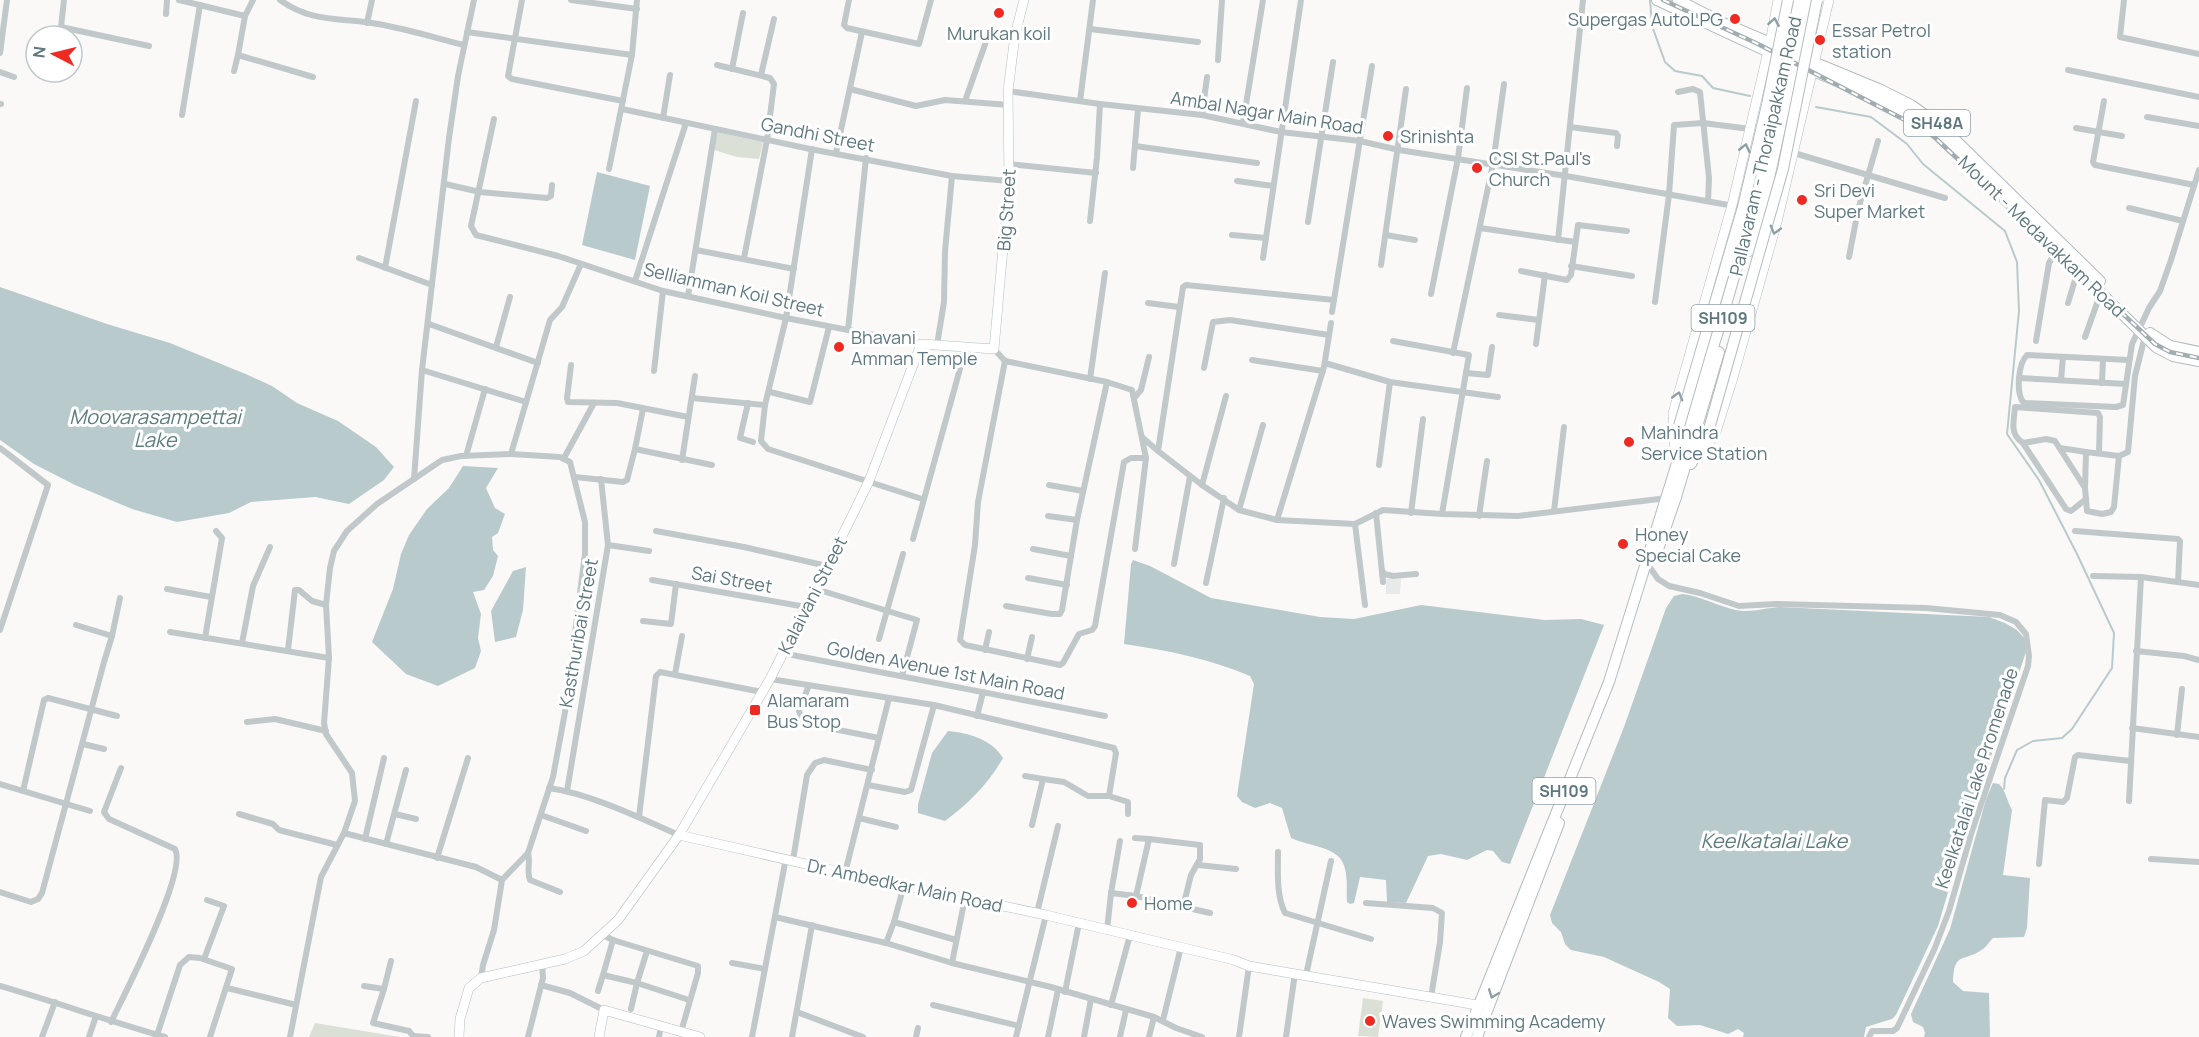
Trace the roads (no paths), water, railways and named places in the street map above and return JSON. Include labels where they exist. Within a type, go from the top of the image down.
[{"type":"main road","name":"SH48A","points":[[1678,0],[1769,47]]},
{"type":"main road","points":[[1673,493],[1679,426],[1743,207],[1788,0]]},
{"type":"main road","name":"Pallavaram - Thoraipakkam Road","points":[[1477,1037],[1615,680],[1627,635],[1765,197],[1791,57],[1799,0]]},
{"type":"main road","name":"Pallavaram - Thoraipakkam Road","points":[[1633,616],[1651,569],[1673,493],[1753,210],[1791,57],[1808,0]]},
{"type":"main road","points":[[1673,493],[1692,463],[1708,429],[1783,169],[1817,0]]},
{"type":"main road","name":"SH48A","points":[[1661,2],[1814,67],[1911,105],[1942,127],[2054,234],[2142,331],[2170,346],[2199,352]]},
{"type":"main road","name":"Mount - Medavakkam Road","points":[[1814,67],[1907,113],[1939,136],[2164,352],[2199,361]]},
{"type":"main road","name":"Pallavaram - Thoraipakkam Road","points":[[1466,1037],[1627,635]]},
{"type":"street","points":[[0,53],[7,0]]},
{"type":"street","points":[[61,24],[64,0]]},
{"type":"street","points":[[166,0],[166,14]]},
{"type":"street","points":[[179,0],[245,16]]},
{"type":"street","points":[[234,71],[245,16],[253,0]]},
{"type":"street","points":[[280,0],[295,11],[322,19],[367,23],[464,45]]},
{"type":"street","points":[[367,23],[372,0]]},
{"type":"street","points":[[414,479],[422,370],[449,138],[464,45],[474,0]]},
{"type":"street","points":[[522,0],[508,76],[512,79],[624,101]]},
{"type":"street","points":[[571,0],[637,9]]},
{"type":"street","points":[[609,169],[632,55],[638,0]]},
{"type":"street","points":[[849,0],[844,24],[847,28],[919,44],[931,0]]},
{"type":"street","name":"Big Street","points":[[994,349],[1010,181],[1008,91],[1015,35],[1024,0]]},
{"type":"street","points":[[1080,101],[1094,0]]},
{"type":"street","points":[[1218,60],[1222,0]]},
{"type":"street","points":[[1243,123],[1263,0]]},
{"type":"street","points":[[1263,258],[1301,0]]},
{"type":"street","points":[[1558,240],[1583,0]]},
{"type":"street","points":[[1675,454],[1673,413],[1732,205],[1778,0]]},
{"type":"street","points":[[1692,463],[1715,435],[1767,257],[1794,153],[1829,0]]},
{"type":"street","points":[[2124,0],[2120,37],[2199,54]]},
{"type":"street","points":[[182,115],[200,5]]},
{"type":"street","points":[[732,69],[743,13]]},
{"type":"street","points":[[761,75],[774,19]]},
{"type":"street","points":[[1090,29],[1198,42]]},
{"type":"street","points":[[84,32],[149,46]]},
{"type":"street","points":[[467,32],[632,55]]},
{"type":"street","points":[[836,153],[862,32]]},
{"type":"street","points":[[965,101],[988,36]]},
{"type":"street","points":[[238,55],[313,77]]},
{"type":"street","points":[[1308,222],[1333,62]]},
{"type":"street","points":[[717,66],[761,75],[770,78],[774,84],[767,140],[744,258]]},
{"type":"street","points":[[1332,312],[1372,66]]},
{"type":"street","points":[[2068,70],[2199,97]]},
{"type":"street","points":[[0,72],[14,77]]},
{"type":"street","points":[[663,118],[670,75]]},
{"type":"street","points":[[1202,115],[1207,77]]},
{"type":"street","points":[[1454,353],[1492,164],[1504,84]]},
{"type":"street","points":[[1431,294],[1458,158],[1467,88]]},
{"type":"street","points":[[850,89],[916,106],[945,100],[1009,105]]},
{"type":"street","points":[[1381,265],[1407,89]]},
{"type":"street","points":[[1678,92],[1693,89],[1700,92],[1709,178],[1708,201]]},
{"type":"street","name":"Ambal Nagar Main Road","points":[[1008,91],[1138,109],[1202,115],[1281,132],[1360,141],[1399,150],[1566,176],[1753,210]]},
{"type":"street","points":[[385,268],[416,101]]},
{"type":"street","points":[[2104,101],[2093,162],[2095,165],[2194,185]]},
{"type":"street","points":[[1090,221],[1096,173],[1100,104]]},
{"type":"street","name":"Gandhi Street","points":[[622,109],[952,176],[1010,181]]},
{"type":"street","points":[[1133,168],[1138,109]]},
{"type":"street","points":[[2147,117],[2199,126]]},
{"type":"street","points":[[480,192],[494,119]]},
{"type":"street","points":[[635,281],[686,123]]},
{"type":"street","points":[[1655,302],[1669,195],[1674,125],[1703,123],[1750,129]]},
{"type":"street","points":[[1570,127],[1616,133],[1617,146]]},
{"type":"street","points":[[2076,128],[2122,136]]},
{"type":"street","points":[[688,296],[715,129]]},
{"type":"street","points":[[1849,257],[1858,210],[1878,141]]},
{"type":"street","points":[[1135,146],[1257,163]]},
{"type":"street","points":[[812,149],[786,318],[770,392],[765,405],[761,441],[768,449],[922,499]]},
{"type":"street","points":[[1794,153],[1945,198]]},
{"type":"street","points":[[848,330],[866,158]]},
{"type":"street","points":[[1010,164],[1096,173]]},
{"type":"street","points":[[2060,448],[2119,456],[2128,452],[2135,375],[2142,331],[2149,308],[2160,291],[2199,170]]},
{"type":"street","points":[[937,345],[944,302],[945,251],[952,176]]},
{"type":"street","points":[[1237,182],[1273,186]]},
{"type":"street","points":[[445,184],[480,192],[549,198],[552,185]]},
{"type":"street","name":"Selliamman Koil Street","points":[[480,192],[471,226],[476,235],[581,264],[663,291],[828,327],[921,344]]},
{"type":"street","points":[[2128,208],[2183,221]]},
{"type":"street","points":[[1521,271],[1567,280],[1571,275],[1577,228],[1581,224],[1627,231]]},
{"type":"street","points":[[1480,228],[1575,242]]},
{"type":"street","points":[[1232,236],[1266,238]]},
{"type":"street","points":[[1386,236],[1415,240]]},
{"type":"street","points":[[696,250],[794,269]]},
{"type":"street","points":[[2036,341],[2049,263],[2057,250]]},
{"type":"street","points":[[359,258],[432,285]]},
{"type":"street","points":[[511,454],[550,320],[562,307],[581,264]]},
{"type":"street","points":[[1571,266],[1632,276]]},
{"type":"street","points":[[2068,303],[2078,270]]},
{"type":"street","points":[[1090,379],[1105,273]]},
{"type":"street","points":[[1536,344],[1545,275]]},
{"type":"street","points":[[1158,451],[1183,287],[1186,285],[1334,300]]},
{"type":"street","points":[[654,371],[663,291]]},
{"type":"street","points":[[2085,337],[2101,292]]},
{"type":"street","points":[[496,347],[510,297]]},
{"type":"street","points":[[1148,303],[1179,307]]},
{"type":"street","points":[[1499,315],[1539,320]]},
{"type":"street","points":[[1204,368],[1214,322],[1218,320],[1329,335]]},
{"type":"street","points":[[1277,520],[1323,371],[1331,323]]},
{"type":"street","points":[[429,324],[538,363]]},
{"type":"street","points":[[770,392],[810,402],[828,327]]},
{"type":"street","points":[[2129,360],[2027,355],[2022,362],[2019,397],[2026,403],[2121,406],[2124,402],[2132,344],[2142,331]]},
{"type":"street","points":[[1393,341],[1469,355],[1442,514]]},
{"type":"street","points":[[921,344],[994,349],[1005,361],[1107,382],[1132,390],[1146,458],[1135,549]]},
{"type":"street","name":"Kalaivani Street","points":[[481,978],[574,956],[584,951],[618,920],[679,835],[770,679],[816,589],[869,481],[921,344]]},
{"type":"street","points":[[913,539],[922,499],[966,347]]},
{"type":"street","points":[[1466,373],[1488,375],[1492,347]]},
{"type":"street","points":[[1135,397],[1141,390],[1149,357]]},
{"type":"street","points":[[2061,380],[2063,357]]},
{"type":"street","points":[[2102,383],[2103,359]]},
{"type":"street","points":[[1252,360],[1323,371]]},
{"type":"street","points":[[1005,361],[978,502],[975,545],[960,640],[965,645],[1060,665],[1079,634],[1092,630],[1095,626],[1124,462],[1131,458],[1146,458]]},
{"type":"street","points":[[1325,363],[1390,382],[1498,397]]},
{"type":"street","points":[[571,365],[567,400],[571,402],[617,403],[688,417]]},
{"type":"street","points":[[422,370],[526,402]]},
{"type":"street","points":[[682,460],[695,376]]},
{"type":"street","points":[[2020,378],[2126,384]]},
{"type":"street","points":[[1006,606],[1060,614],[1077,520],[1107,382]]},
{"type":"street","points":[[1379,465],[1390,382]]},
{"type":"street","points":[[466,456],[485,389]]},
{"type":"street","points":[[1202,485],[1226,396]]},
{"type":"street","points":[[692,398],[765,405]]},
{"type":"street","points":[[564,458],[594,403]]},
{"type":"street","points":[[748,403],[740,438],[753,442]]},
{"type":"street","points":[[2086,499],[2072,511],[2066,509],[2023,443],[2015,437],[2013,431],[2015,407],[2098,413],[2100,417],[2099,453]]},
{"type":"street","points":[[575,477],[623,482],[627,480],[643,409]]},
{"type":"street","points":[[1411,513],[1423,419]]},
{"type":"street","points":[[1239,510],[1263,424]]},
{"type":"street","points":[[1554,512],[1564,427]]},
{"type":"street","points":[[1143,438],[1202,485],[1239,510],[1277,520],[1354,524],[1383,510],[1518,516],[1673,493]]},
{"type":"street","points":[[2023,443],[2051,439],[2060,448],[2085,488]]},
{"type":"street","points":[[0,448],[48,485],[0,630]]},
{"type":"street","points":[[635,449],[712,465]]},
{"type":"street","points":[[2086,452],[2085,488],[2087,511],[2090,513],[2111,512],[2114,507],[2119,456]]},
{"type":"street","points":[[290,1037],[321,877],[344,833],[355,801],[352,773],[326,731],[324,723],[329,658],[326,605],[334,551],[347,531],[377,504],[442,460],[466,456],[511,454],[564,458],[570,462],[575,477],[585,522],[585,554],[565,712],[541,815],[528,853],[502,880],[494,930],[481,978],[469,988],[460,1019],[459,1037]]},
{"type":"street","points":[[1479,516],[1487,460]]},
{"type":"street","points":[[1174,564],[1190,476]]},
{"type":"street","name":"Kasthuribai Street","points":[[567,790],[608,544],[601,479]]},
{"type":"street","points":[[1049,485],[1083,491]]},
{"type":"street","points":[[1206,583],[1224,498]]},
{"type":"street","points":[[1376,513],[1383,582]]},
{"type":"street","points":[[1048,516],[1077,520]]},
{"type":"street","points":[[1354,524],[1365,605]]},
{"type":"street","points":[[206,638],[222,538],[216,531]]},
{"type":"street","points":[[656,531],[744,547],[826,566]]},
{"type":"street","points":[[2075,531],[2178,539],[2180,540],[2178,582]]},
{"type":"street","points":[[608,544],[649,551]]},
{"type":"street","points":[[242,643],[253,586],[270,547]]},
{"type":"street","points":[[1033,549],[1071,556]]},
{"type":"street","points":[[879,639],[903,554]]},
{"type":"street","points":[[1381,569],[1387,575],[1416,574]]},
{"type":"street","name":"Keelkatalai Lake Promenade","points":[[1651,569],[1658,579],[1669,586],[1739,606],[1776,604],[1877,606],[1992,613],[2016,622],[2028,637],[2028,666],[1934,950],[1897,1028],[1893,1031],[1872,1031],[1869,1037]]},
{"type":"street","points":[[2093,576],[2141,577],[2199,585]]},
{"type":"street","points":[[2129,801],[2141,577]]},
{"type":"street","points":[[1028,579],[1067,585]]},
{"type":"street","name":"Sai Street","points":[[652,580],[806,607]]},
{"type":"street","points":[[643,621],[671,624],[676,584]]},
{"type":"street","points":[[166,589],[212,597]]},
{"type":"street","points":[[816,589],[917,620],[902,676]]},
{"type":"street","points":[[288,650],[295,590],[299,590],[312,601],[326,605]]},
{"type":"street","points":[[0,892],[32,902],[38,899],[42,892],[68,803],[120,598]]},
{"type":"street","points":[[76,625],[112,636]]},
{"type":"street","points":[[170,632],[329,658]]},
{"type":"street","points":[[985,650],[989,632]]},
{"type":"street","points":[[675,674],[682,636]]},
{"type":"street","points":[[1027,659],[1032,637]]},
{"type":"street","points":[[2136,651],[2199,660]]},
{"type":"street","name":"Golden Avenue 1st Main Road","points":[[783,653],[1104,716]]},
{"type":"street","points":[[639,818],[656,676],[660,672],[675,674],[762,692]]},
{"type":"street","points":[[770,679],[934,705],[1114,748],[1116,753],[1109,796]]},
{"type":"street","points":[[809,685],[799,711],[803,723],[879,738]]},
{"type":"street","points":[[2177,735],[2182,689]]},
{"type":"street","points":[[977,716],[983,692]]},
{"type":"street","points":[[23,791],[44,700],[48,698],[117,716]]},
{"type":"street","points":[[845,873],[889,698]]},
{"type":"street","points":[[868,785],[905,792],[911,790],[934,705]]},
{"type":"street","points":[[247,722],[276,719],[326,731]]},
{"type":"street","points":[[2132,728],[2199,737]]},
{"type":"street","points":[[83,744],[104,749]]},
{"type":"street","points":[[2039,864],[2045,800],[2063,802],[2067,798],[2075,757],[2078,755],[2130,761]]},
{"type":"street","points":[[365,839],[384,758]]},
{"type":"street","points":[[438,858],[468,758]]},
{"type":"street","points":[[752,1037],[775,917],[807,775],[812,765],[824,760],[872,770]]},
{"type":"street","points":[[111,1022],[163,909],[177,868],[178,854],[176,849],[108,819],[105,815],[121,768]]},
{"type":"street","points":[[386,844],[406,770]]},
{"type":"street","points":[[1025,776],[1064,783],[1088,796],[1109,796],[1128,801],[1128,814]]},
{"type":"street","points":[[1032,825],[1043,779]]},
{"type":"street","points":[[0,784],[90,811]]},
{"type":"street","points":[[549,788],[567,790],[679,835]]},
{"type":"street","points":[[239,814],[273,824],[279,830],[336,845]]},
{"type":"street","points":[[394,814],[417,819]]},
{"type":"street","points":[[541,815],[586,831]]},
{"type":"street","points":[[859,818],[896,827]]},
{"type":"street","points":[[1016,1037],[1030,982],[1058,826]]},
{"type":"street","points":[[344,833],[476,867],[502,880]]},
{"type":"street","name":"Dr. Ambedkar Main Road","points":[[679,835],[845,873],[1042,914],[1234,960],[1249,966],[1477,1005]]},
{"type":"street","points":[[1135,838],[1198,844],[1201,847],[1198,865],[1191,875],[1184,907]]},
{"type":"street","points":[[1136,896],[1149,839]]},
{"type":"street","points":[[1107,930],[1120,841]]},
{"type":"street","points":[[1278,852],[1278,882],[1285,913],[1318,921],[1371,939]]},
{"type":"street","points":[[528,853],[531,864],[527,873],[530,880],[560,892]]},
{"type":"street","points":[[2151,858],[2199,862]]},
{"type":"street","points":[[1306,975],[1331,861]]},
{"type":"street","points":[[1198,865],[1236,869]]},
{"type":"street","points":[[886,943],[904,885]]},
{"type":"street","points":[[1112,893],[1136,896],[1210,913]]},
{"type":"street","points":[[952,963],[965,898]]},
{"type":"street","points":[[204,959],[224,906],[207,900]]},
{"type":"street","points":[[1366,903],[1433,908],[1442,914],[1431,997]]},
{"type":"street","points":[[775,917],[886,943],[952,963],[1091,999],[1163,1020],[1176,1028],[1202,1037]]},
{"type":"street","points":[[894,922],[956,940]]},
{"type":"street","points":[[1048,1037],[1079,923]]},
{"type":"street","points":[[792,1037],[812,925]]},
{"type":"street","points":[[603,935],[646,951],[698,966],[681,1032]]},
{"type":"street","points":[[1111,1005],[1130,935]]},
{"type":"street","points":[[598,991],[613,940]]},
{"type":"street","points":[[1163,1020],[1181,948]]},
{"type":"street","points":[[631,1009],[646,951]]},
{"type":"street","points":[[157,1035],[180,965],[189,957],[204,959],[232,969],[228,988],[210,1037]]},
{"type":"street","points":[[391,961],[373,1023],[409,1031],[414,1036],[428,1037]]},
{"type":"street","points":[[732,963],[765,969]]},
{"type":"street","points":[[528,1037],[541,985],[542,964]]},
{"type":"street","points":[[1239,1037],[1249,966]]},
{"type":"street","points":[[1286,1037],[1295,973]]},
{"type":"street","points":[[603,975],[637,983],[689,1000]]},
{"type":"street","points":[[541,985],[570,993],[604,1010],[700,1037]]},
{"type":"street","points":[[0,986],[55,1002],[139,1033],[165,1037]]},
{"type":"street","points":[[364,986],[384,989]]},
{"type":"street","points":[[228,988],[296,1005]]},
{"type":"street","points":[[1084,1037],[1091,999]]},
{"type":"street","points":[[42,1037],[55,1002]]},
{"type":"street","points":[[933,1005],[1019,1026]]},
{"type":"street","points":[[599,1037],[604,1010]]},
{"type":"street","points":[[1120,1037],[1126,1010]]},
{"type":"street","points":[[797,1012],[863,1037]]},
{"type":"street","points":[[89,1037],[96,1016]]},
{"type":"street","points":[[1149,1037],[1154,1017]]},
{"type":"street","points":[[659,1037],[661,1026]]},
{"type":"street","points":[[916,1037],[918,1028]]},
{"type":"water","points":[[597,172],[650,186],[635,260],[582,245]]},
{"type":"water","name":"Moovarasampettai Lake","points":[[0,287],[170,343],[248,375],[272,386],[297,403],[338,421],[376,447],[394,467],[384,480],[349,504],[315,497],[251,502],[229,513],[177,522],[132,509],[75,485],[34,464],[0,440]]},
{"type":"water","points":[[463,466],[498,468],[486,488],[495,508],[505,514],[498,533],[492,537],[493,550],[498,556],[493,576],[484,590],[473,592],[481,614],[478,638],[481,651],[475,668],[438,686],[406,674],[372,642],[393,589],[401,554],[409,535],[427,509],[449,488]]},
{"type":"water","points":[[1133,560],[1150,566],[1211,598],[1320,617],[1354,619],[1421,605],[1545,620],[1581,619],[1604,625],[1510,864],[1502,862],[1493,851],[1487,850],[1467,860],[1441,854],[1428,856],[1406,903],[1387,902],[1386,880],[1360,877],[1354,903],[1347,902],[1346,873],[1338,856],[1324,848],[1291,838],[1282,808],[1270,803],[1255,808],[1242,802],[1237,796],[1254,684],[1250,676],[1188,656],[1124,644]]},
{"type":"water","points":[[526,567],[523,610],[516,637],[495,642],[491,611],[513,571]]},
{"type":"water","name":"Keelkatalai Lake","points":[[1682,594],[1741,611],[1779,607],[1989,617],[2017,630],[2025,639],[2026,652],[1968,825],[1938,926],[1896,1015],[1892,1019],[1866,1027],[1864,1037],[1743,1037],[1744,1033],[1738,1029],[1728,1034],[1700,1025],[1677,1026],[1668,1018],[1670,989],[1604,957],[1571,950],[1565,944],[1561,932],[1552,923],[1550,915],[1624,727],[1666,608],[1674,596]]},
{"type":"water","points":[[948,731],[979,738],[998,751],[1003,758],[977,792],[945,821],[918,813],[918,804],[932,753]]},
{"type":"water","points":[[1993,783],[1999,784],[2012,810],[2003,875],[2030,878],[2027,928],[2024,937],[1993,938],[1983,949],[1961,959],[1955,965],[1953,982],[1963,991],[1989,993],[1990,1037],[1924,1037],[1923,1027],[1913,1022],[1911,1014],[1950,929],[1986,799]]},
{"type":"waterway","points":[[1650,0],[1652,26],[1665,62],[1675,71],[1702,76],[1713,88],[1750,96]]},
{"type":"waterway","points":[[1816,107],[1871,117],[1907,144],[1923,164],[2005,231],[2017,262],[2019,311],[2007,434],[2039,480],[2114,633],[2112,668],[2072,729],[2062,738],[2033,741],[2017,750],[2005,778],[2004,789]]},
{"type":"railway","points":[[1663,0],[1758,44],[1930,133],[2155,344],[2170,352],[2199,358]]},
{"type":"place","name":"Murukan koil","points":[[999,13]]},
{"type":"place","name":"Supergas AutoLPG","points":[[1735,19]]},
{"type":"place","name":"Essar Petrol station","points":[[1820,40]]},
{"type":"place","name":"Srinishta","points":[[1388,136]]},
{"type":"place","name":"CSI St.Paul's Church","points":[[1477,168]]},
{"type":"place","name":"Sri Devi Super Market","points":[[1802,200]]},
{"type":"place","name":"Bhavani Amman Temple","points":[[839,347]]},
{"type":"place","name":"Mahindra Service Station","points":[[1629,442]]},
{"type":"place","name":"Honey Special Cake","points":[[1623,544]]},
{"type":"place","name":"Alamaram Bus Stop","points":[[755,710]]},
{"type":"place","name":"Home","points":[[1132,903]]},
{"type":"place","name":"Waves Swimming Academy","points":[[1370,1021]]}]
